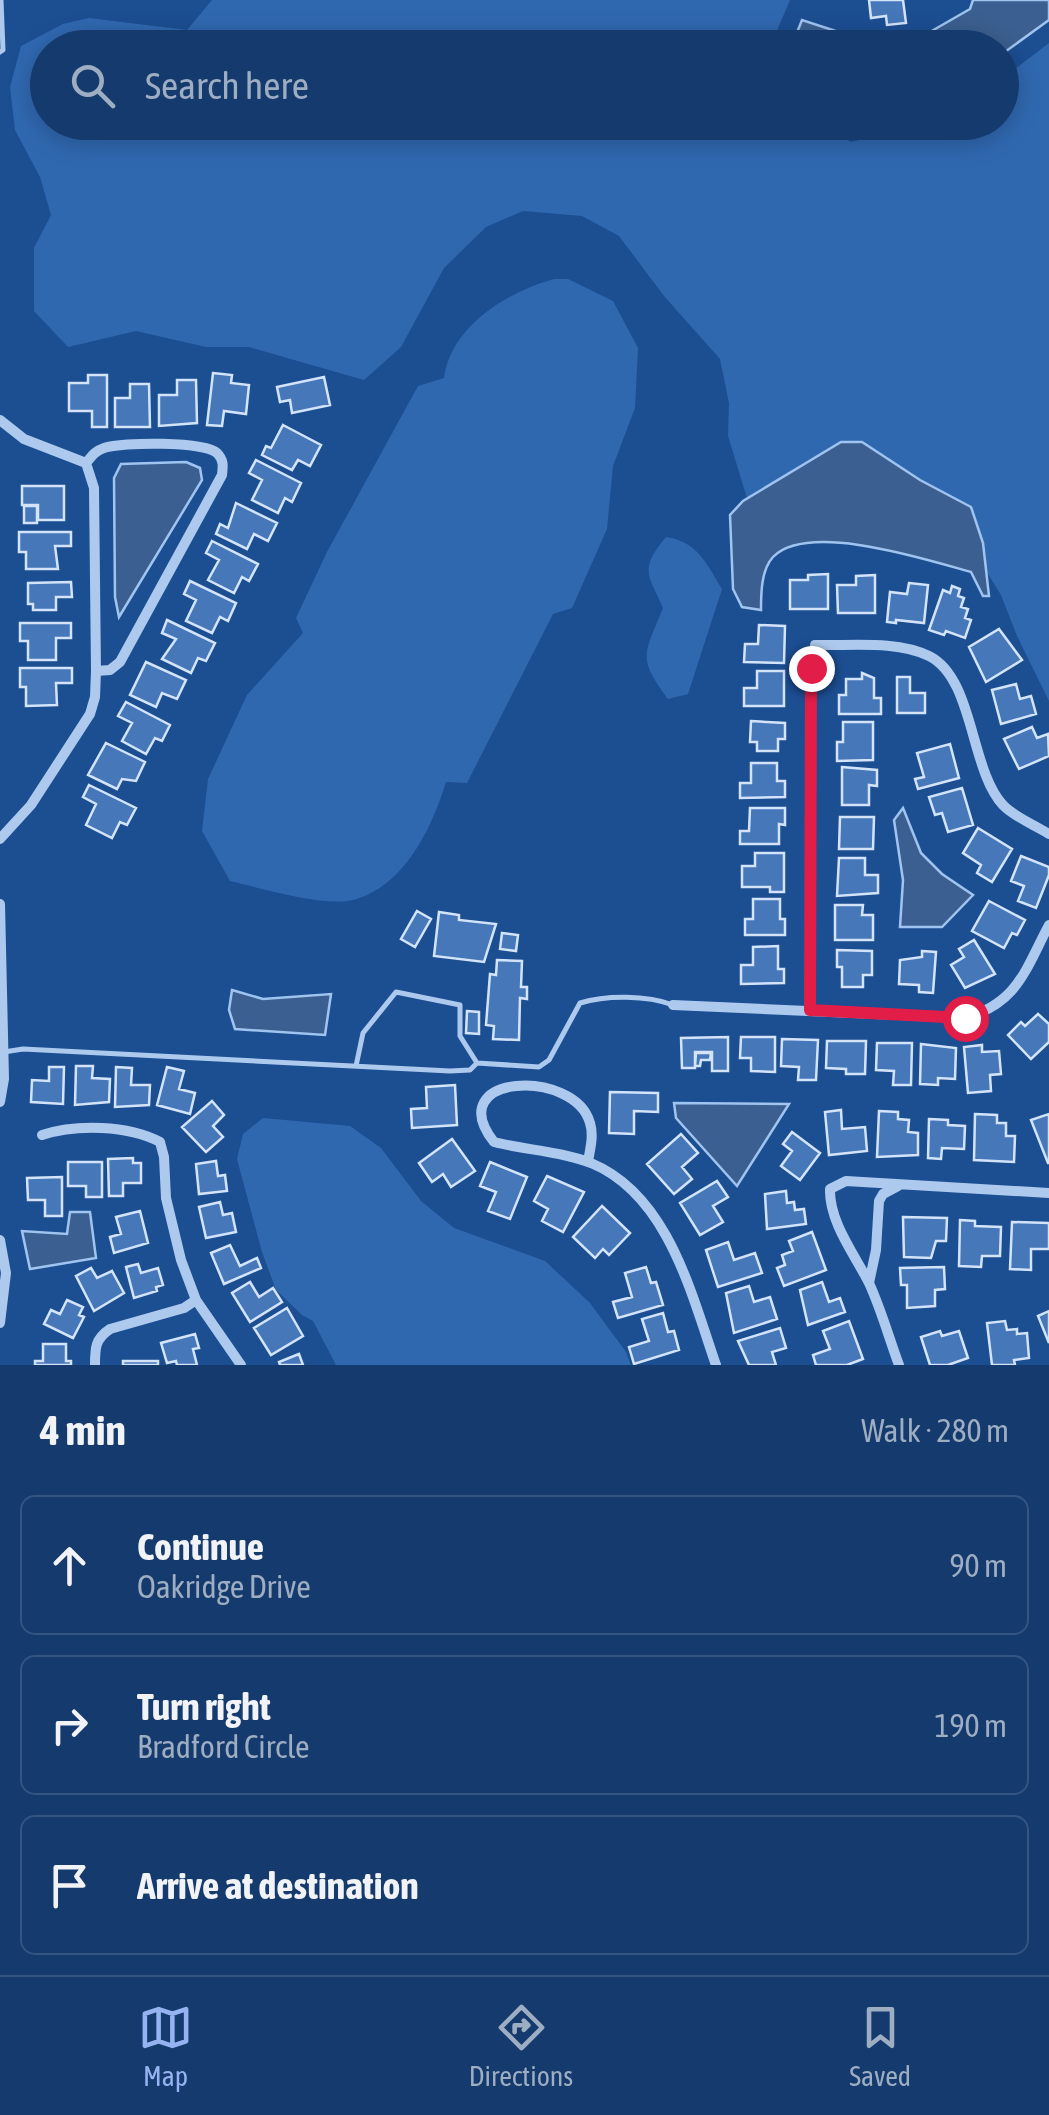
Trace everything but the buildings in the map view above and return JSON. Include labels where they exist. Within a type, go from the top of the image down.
[{"type":"street","points":[[0,420],[24,439],[86,463]]},
{"type":"street","points":[[86,463],[95,452],[110,446],[210,449],[220,455],[224,465],[120,662],[110,670],[96,670]]},
{"type":"street","points":[[0,839],[31,805],[90,714],[95,697],[94,488],[86,463]]},
{"type":"street","points":[[810,1010],[814,645],[916,650],[933,657],[947,670],[958,690],[986,772],[1002,805],[1049,834]]},
{"type":"street","points":[[0,904],[4,1052],[0,1102]]},
{"type":"street","points":[[672,1004],[965,1018],[992,1010],[1016,987],[1049,924]]},
{"type":"street","points":[[588,1162],[590,1121],[560,1091],[503,1086],[490,1093],[482,1105],[481,1126],[494,1142],[588,1162],[617,1176],[652,1213],[685,1280],[716,1365]]},
{"type":"street","points":[[42,1135],[62,1128],[145,1134],[160,1142],[172,1228],[196,1300],[240,1365]]},
{"type":"street","points":[[899,1365],[869,1284],[854,1260],[830,1200],[830,1190],[846,1181],[1049,1193]]},
{"type":"street","points":[[869,1284],[880,1201],[883,1194],[899,1186]]},
{"type":"street","points":[[0,1240],[6,1273],[0,1323]]},
{"type":"street","points":[[95,1365],[95,1346],[110,1329],[184,1308],[196,1300]]},
{"type":"lane","points":[[0,52],[4,50],[1,0]]},
{"type":"lane","points":[[356,1066],[363,1033],[396,992],[460,1005],[460,1036],[477,1063]]},
{"type":"lane","points":[[4,1052],[23,1048],[450,1072],[470,1070],[477,1063],[540,1067],[549,1060],[580,1003],[648,999],[672,1004]]},
{"type":"shaded area","points":[[212,0],[790,0],[777,30],[187,30]]},
{"type":"shaded area","points":[[973,0],[1049,0],[1049,20],[1019,42],[1019,30],[933,30],[970,9]]},
{"type":"shaded area","points":[[89,18],[187,30],[52,30]]},
{"type":"shaded area","points":[[802,20],[833,30],[798,30]]},
{"type":"shaded area","points":[[30,41],[30,140],[851,142],[1019,140],[1019,66],[1049,43],[1049,701],[1001,595],[986,571],[983,543],[971,507],[862,442],[810,459],[747,498],[728,436],[729,403],[720,359],[664,296],[619,236],[582,216],[523,211],[486,227],[444,268],[401,347],[364,380],[249,347],[206,347],[136,331],[68,347],[34,311],[34,248],[51,215],[40,177],[15,130],[10,87],[21,46]]},
{"type":"shaded area","points":[[554,279],[568,279],[613,301],[638,348],[635,408],[613,466],[607,529],[572,608],[553,614],[467,783],[446,782],[424,836],[387,883],[353,900],[325,901],[230,881],[202,831],[208,779],[247,695],[303,633],[296,618],[327,552],[418,386],[444,378],[458,342],[484,314],[518,293]]},
{"type":"shaded area","points":[[841,442],[862,442],[971,507],[983,543],[989,596],[983,596],[971,572],[869,546],[813,542],[790,547],[773,557],[764,575],[761,610],[742,607],[733,589],[730,515],[743,501]]},
{"type":"shaded area","points":[[186,462],[200,468],[202,480],[119,617],[115,597],[114,478],[121,464]]},
{"type":"shaded area","points":[[666,537],[694,549],[722,589],[688,694],[668,699],[651,674],[647,655],[663,608],[650,580],[649,565]]},
{"type":"shaded area","points":[[903,808],[921,853],[942,874],[973,895],[942,927],[900,927],[903,880],[894,820]]},
{"type":"shaded area","points":[[232,990],[263,999],[331,994],[325,1035],[235,1029],[229,1010]]},
{"type":"shaded area","points":[[674,1103],[789,1104],[737,1186],[676,1118]]},
{"type":"shaded area","points":[[263,1118],[350,1126],[381,1148],[421,1201],[454,1228],[545,1261],[590,1303],[626,1352],[631,1365],[336,1365],[313,1321],[276,1290],[262,1252],[237,1159],[243,1134]]},
{"type":"shaded area","points":[[70,1212],[90,1212],[96,1258],[30,1269],[22,1231],[67,1234]]},
{"type":"route","points":[[811,668],[810,1010],[965,1018]]}]
